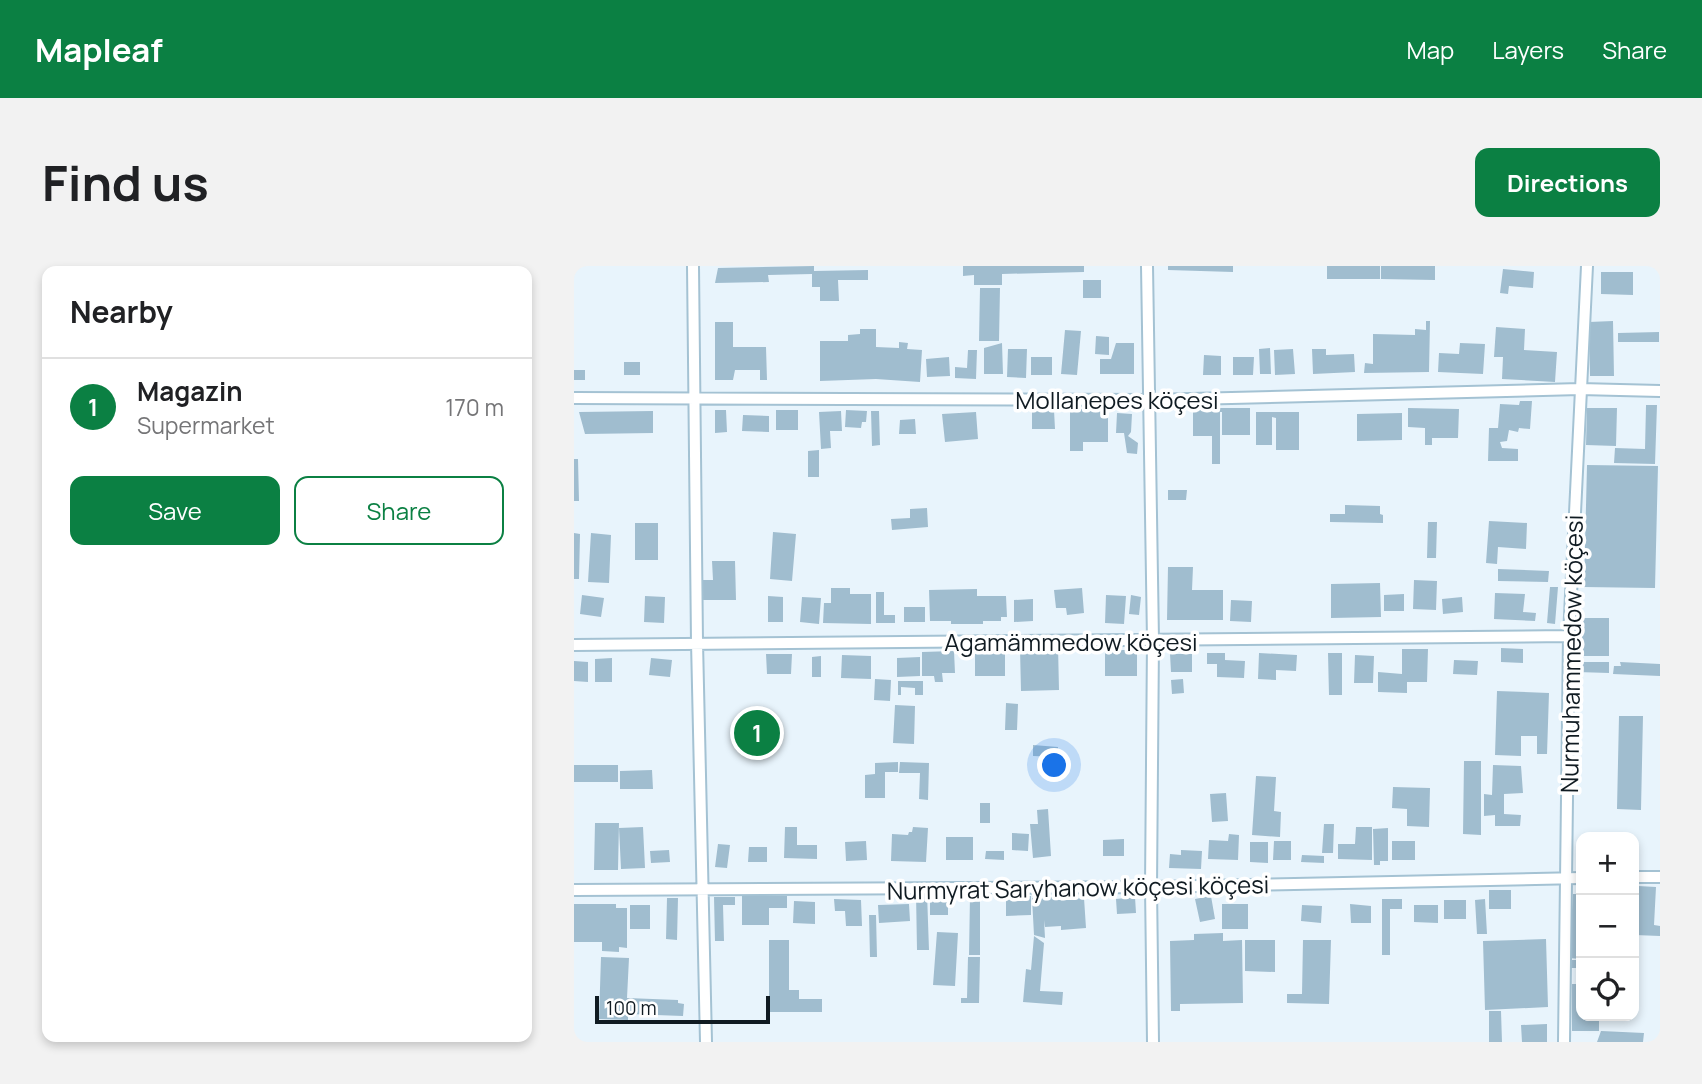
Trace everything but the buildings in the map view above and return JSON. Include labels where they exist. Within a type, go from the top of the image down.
[{"type":"street","points":[[693,266],[697,642],[706,1042]]},
{"type":"street","points":[[1147,266],[1153,640],[1153,1042]]},
{"type":"street","name":"Nurmuhammedow köçesi","points":[[1564,1042],[1569,636],[1587,266]]},
{"type":"street","name":"Mollanepes köçesi","points":[[574,398],[1150,400],[1580,389],[1660,391]]},
{"type":"street","name":"Agamämmedow köçesi","points":[[574,645],[1569,636]]},
{"type":"street","points":[[1639,877],[1660,877]]},
{"type":"street","name":"Nurmyrat Saryhanow köçesi köçesi","points":[[574,890],[1151,887],[1576,878]]},
{"type":"place","name":"Magazin","points":[[757,733]]}]
